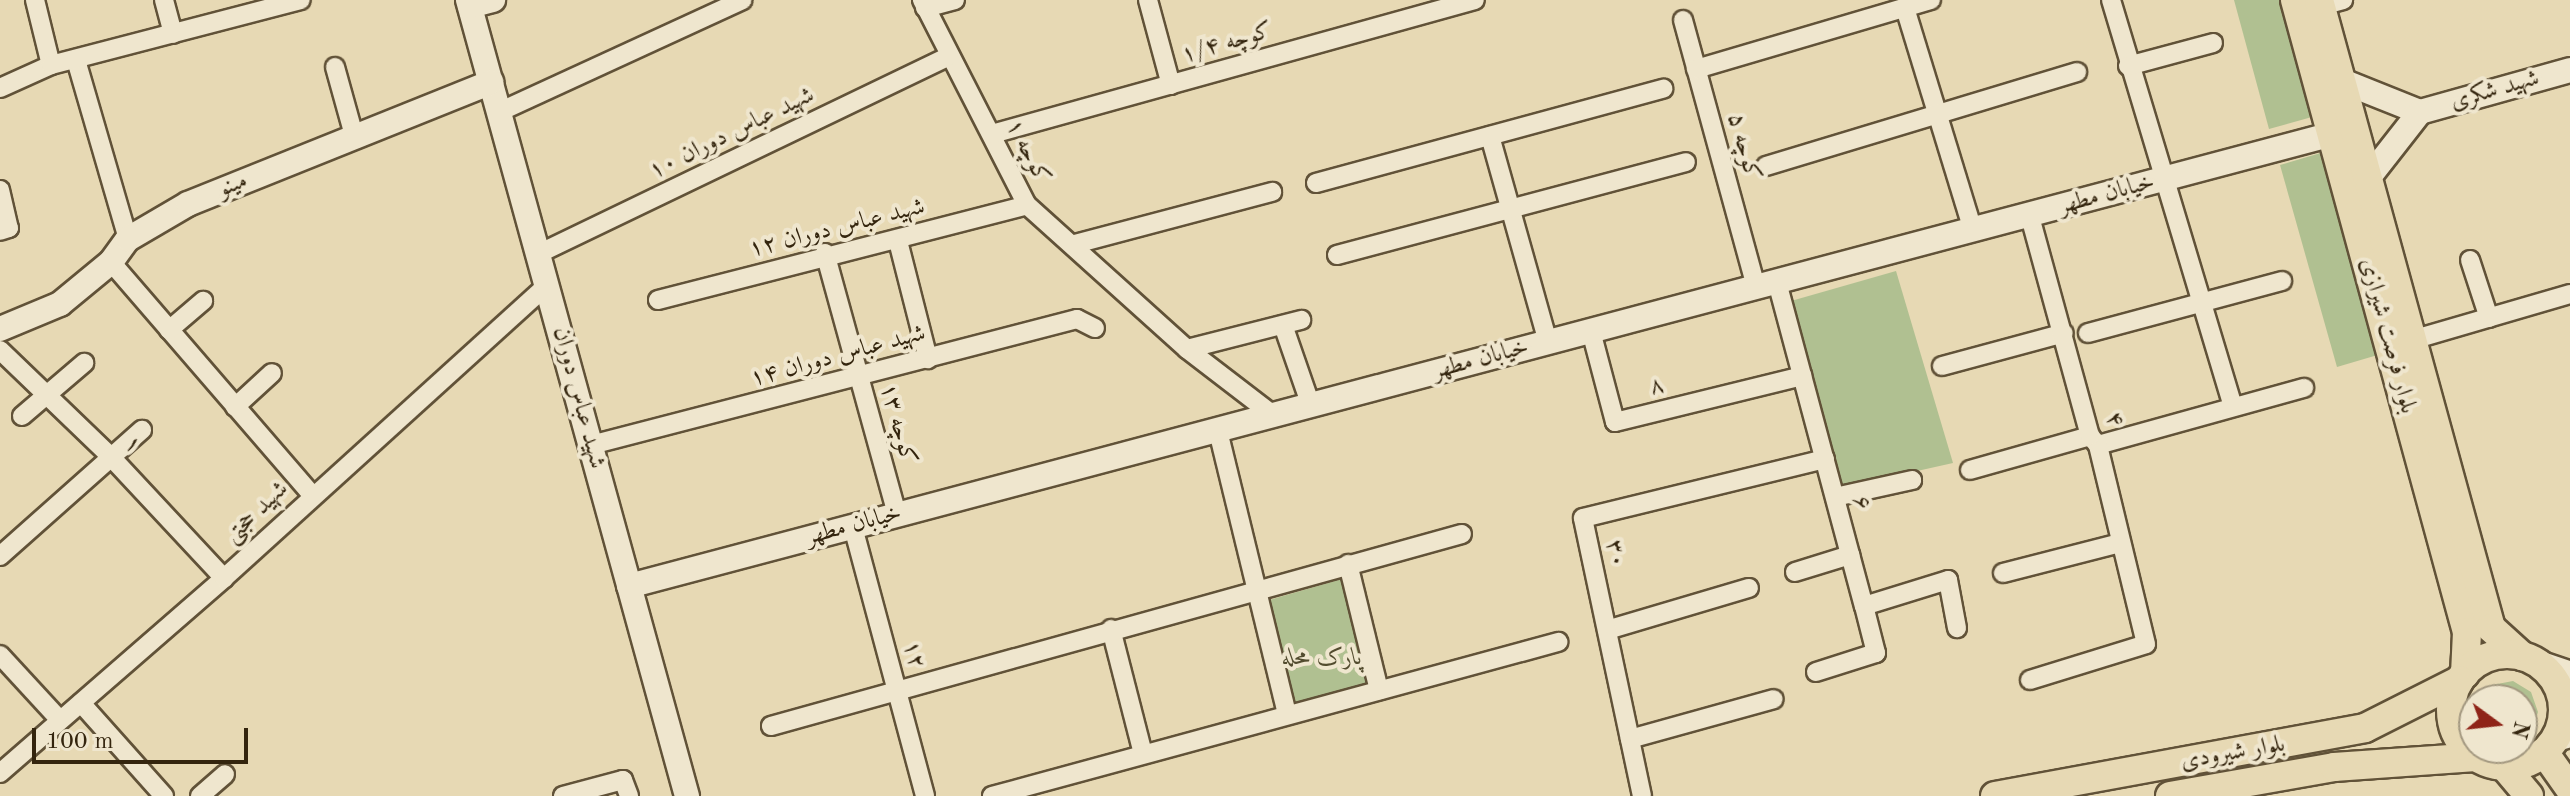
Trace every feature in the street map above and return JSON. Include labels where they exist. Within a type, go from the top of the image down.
[{"type":"main road","name":"بلوار فرصت شیرازی","points":[[2319,2],[2491,628],[2529,659]]},
{"type":"main road","name":"بلوار فرصت شیرازی","points":[[2319,2],[2332,134],[2467,632],[2462,677]]},
{"type":"main road","points":[[2460,684],[2462,677],[2494,656],[2529,659],[2554,680],[2562,705],[2556,742],[2570,791],[2555,796]]},
{"type":"main road","name":"بلوار شیرودی","points":[[1995,796],[2365,728],[2462,677]]},
{"type":"main road","points":[[2458,695],[2452,722],[2458,731]]},
{"type":"main road","points":[[2498,764],[2525,763],[2556,742]]},
{"type":"main road","name":"بلوار شیرودی","points":[[2170,796],[2275,786],[2334,767],[2458,758]]},
{"type":"main road","points":[[2504,766],[2529,796]]},
{"type":"street","points":[[35,0],[51,65]]},
{"type":"street","points":[[164,0],[173,34]]},
{"type":"street","points":[[0,88],[51,65],[301,0]]},
{"type":"street","points":[[499,112],[743,0]]},
{"type":"street","points":[[924,4],[955,0]]},
{"type":"street","points":[[1148,0],[1171,85]]},
{"type":"street","name":"کوچه ۱/۴","points":[[992,134],[1446,4],[1475,0]]},
{"type":"street","points":[[1696,69],[1931,0]]},
{"type":"street","points":[[2111,0],[2128,66],[2168,179],[2233,406]]},
{"type":"street","name":"شهید عباس دوران","points":[[477,2],[491,82],[687,796]]},
{"type":"street","name":"کوچه ۱","points":[[924,4],[947,57],[992,134],[1027,205],[1075,244],[1187,349],[1273,415]]},
{"type":"street","points":[[1905,8],[1973,230]]},
{"type":"street","name":"کوچه ۵","points":[[1683,20],[1696,69],[1767,284]]},
{"type":"street","points":[[2128,66],[2213,43]]},
{"type":"street","name":"شهید عباس دوران ۱۰","points":[[538,254],[947,57]]},
{"type":"street","points":[[76,60],[128,239]]},
{"type":"street","points":[[335,67],[355,139]]},
{"type":"street","name":"شهید شکری","points":[[2420,112],[2570,70]]},
{"type":"street","points":[[1766,166],[2077,72]]},
{"type":"street","points":[[2342,81],[2420,112],[2369,177]]},
{"type":"street","name":"مینو","points":[[0,329],[60,304],[111,262],[128,239],[188,204],[491,82]]},
{"type":"street","points":[[1316,183],[1663,89]]},
{"type":"street","name":"خیابان مطهر","points":[[629,586],[2332,134]]},
{"type":"street","points":[[1490,136],[1548,342]]},
{"type":"street","points":[[1337,255],[1686,162]]},
{"type":"street","points":[[0,190],[5,229]]},
{"type":"street","points":[[1075,244],[1272,192]]},
{"type":"street","name":"شهید عباس دوران ۱۲","points":[[658,300],[825,253],[898,241],[1027,205]]},
{"type":"street","name":"۴","points":[[2030,216],[2094,440],[2146,644],[2030,680]]},
{"type":"street","points":[[898,241],[928,359]]},
{"type":"street","name":"کوچه ۱۳","points":[[825,253],[897,515]]},
{"type":"street","points":[[2470,260],[2489,318]]},
{"type":"street","points":[[111,262],[311,494]]},
{"type":"street","points":[[2088,333],[2282,281]]},
{"type":"street","name":"۶","points":[[1767,284],[1802,376],[1876,653],[1816,672]]},
{"type":"street","name":"شهید حجتی","points":[[0,773],[224,578],[311,494],[547,285]]},
{"type":"street","points":[[2412,340],[2570,294]]},
{"type":"street","points":[[169,330],[203,301]]},
{"type":"street","name":"شهید عباس دوران ۱۴","points":[[591,445],[1077,319],[1095,328]]},
{"type":"street","points":[[1187,349],[1292,322],[1311,406]]},
{"type":"street","name":"۸","points":[[1591,331],[1615,422],[1802,376]]},
{"type":"street","points":[[1942,366],[2064,333]]},
{"type":"street","name":"۱","points":[[0,350],[45,397],[111,457],[224,578]]},
{"type":"street","points":[[22,416],[84,363]]},
{"type":"street","points":[[235,407],[272,373]]},
{"type":"street","points":[[1970,470],[2304,388]]},
{"type":"street","points":[[0,556],[142,430]]},
{"type":"street","points":[[1218,431],[1259,588],[1287,715]]},
{"type":"street","name":"۳۰","points":[[1642,796],[1583,518],[1825,459]]},
{"type":"street","points":[[1835,497],[1912,480]]},
{"type":"street","name":"۱۲","points":[[853,527],[925,796]]},
{"type":"street","points":[[771,726],[899,693],[1111,629],[1462,534]]},
{"type":"street","points":[[2003,573],[2120,543]]},
{"type":"street","points":[[1795,572],[1850,555]]},
{"type":"street","points":[[1348,564],[1379,690]]},
{"type":"street","points":[[1864,606],[1948,580],[1957,628]]},
{"type":"street","points":[[1607,630],[1749,588]]},
{"type":"street","points":[[1111,629],[1143,754]]},
{"type":"street","points":[[992,796],[1558,642]]},
{"type":"street","points":[[0,655],[60,720]]},
{"type":"street","points":[[2529,659],[2570,674]]},
{"type":"street","points":[[1630,739],[1774,699]]},
{"type":"street","points":[[81,703],[164,796]]},
{"type":"street","points":[[200,796],[225,774]]},
{"type":"street","points":[[563,796],[623,780],[629,796]]},
{"type":"green space","points":[[2234,0],[2288,0],[2319,115],[2269,129]]},
{"type":"green space","points":[[2324,152],[2381,354],[2337,367],[2280,165]]},
{"type":"green space","points":[[1896,271],[1953,463],[1841,488],[1791,301]]},
{"type":"green space","name":"پارک محله","points":[[1342,579],[1370,690],[1295,709],[1269,600]]}]
